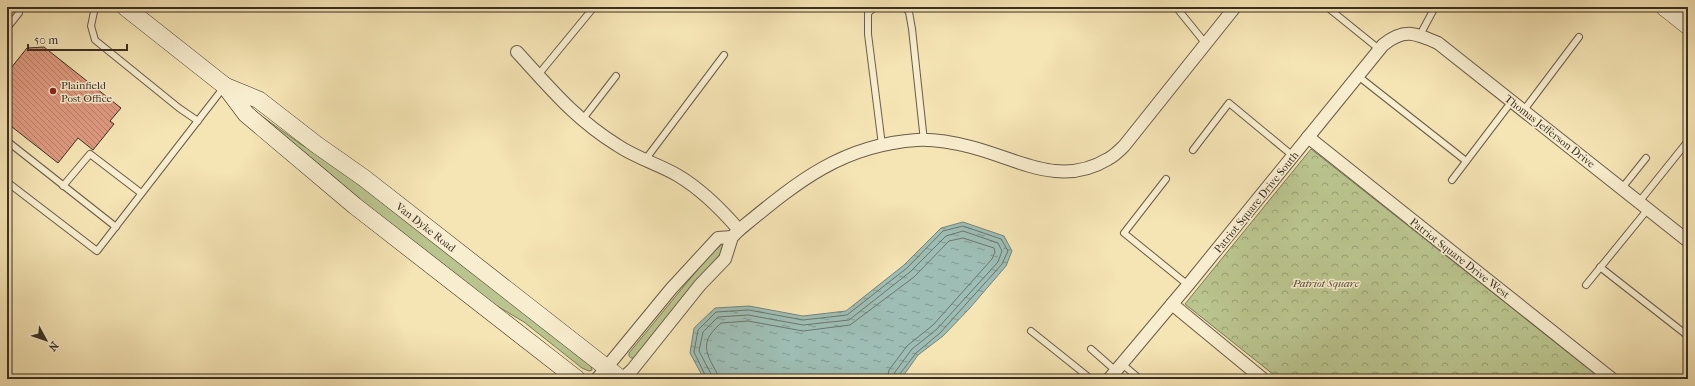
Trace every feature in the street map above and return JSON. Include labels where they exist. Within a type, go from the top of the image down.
[{"type":"street","name":"Van Dyke Road","points":[[125,7],[225,86],[246,114],[355,206],[577,379]]},
{"type":"street","points":[[602,374],[670,289],[718,238],[735,233],[790,188],[830,163],[858,152],[882,145],[924,141],[971,147],[1051,172],[1070,172],[1092,167],[1108,159],[1124,146],[1235,7]]},
{"type":"street","points":[[1664,7],[1688,26]]},
{"type":"street","name":"Patriot Square Drive South","points":[[1116,371],[1188,285],[1379,49],[1393,36],[1406,32]]},
{"type":"street","name":"Thomas Jefferson Drive","points":[[1406,32],[1420,35],[1438,43],[1688,241]]},
{"type":"street","points":[[517,52],[550,90],[582,120],[618,146],[677,175],[693,186],[723,211],[735,233],[725,259],[700,285],[632,370],[622,379]]},
{"type":"street","name":"Van Dyke Road","points":[[225,86],[259,100],[317,145],[364,178],[602,374],[622,379]]},
{"type":"street","name":"Patriot Square Drive West","points":[[1308,138],[1612,379]]},
{"type":"street","points":[[1172,304],[1263,379]]},
{"type":"lane","points":[[7,28],[18,13],[19,7]]},
{"type":"lane","points":[[95,7],[91,26],[95,40],[179,108],[198,121]]},
{"type":"lane","points":[[538,75],[594,7]]},
{"type":"lane","points":[[875,7],[868,13],[868,34],[882,145]]},
{"type":"lane","points":[[904,7],[909,12],[912,29],[924,141]]},
{"type":"lane","points":[[1176,7],[1206,44]]},
{"type":"lane","points":[[1327,7],[1379,49]]},
{"type":"lane","points":[[1420,35],[1435,7]]},
{"type":"lane","points":[[1524,110],[1579,38]]},
{"type":"lane","points":[[645,160],[724,55]]},
{"type":"lane","points":[[582,120],[616,76]]},
{"type":"lane","points":[[1358,76],[1466,161]]},
{"type":"lane","points":[[7,182],[96,251],[225,86]]},
{"type":"lane","points":[[1452,180],[1512,101]]},
{"type":"lane","points":[[1193,150],[1229,103],[1293,156]]},
{"type":"lane","points":[[7,141],[116,227]]},
{"type":"lane","points":[[1586,285],[1688,141]]},
{"type":"lane","points":[[63,186],[90,154],[142,193]]},
{"type":"lane","points":[[1622,188],[1646,158]]},
{"type":"lane","points":[[1166,179],[1124,233],[1188,285]]},
{"type":"lane","points":[[1600,267],[1688,336]]},
{"type":"lane","points":[[1031,331],[1091,379]]},
{"type":"lane","points":[[1091,349],[1116,371],[1140,379]]},
{"type":"green space","points":[[245,104],[299,143],[361,181],[591,365],[592,370],[589,371],[582,368],[524,322],[477,294],[355,198]]},
{"type":"green space","name":"Patriot Square","points":[[1311,149],[1602,379],[1279,379],[1185,304]]},
{"type":"green space","points":[[725,242],[722,252],[695,282],[634,358],[631,358],[629,353],[712,252]]},
{"type":"water","points":[[963,222],[1004,236],[1012,251],[1006,266],[969,309],[943,336],[918,355],[901,379],[704,379],[690,353],[694,328],[715,308],[749,306],[803,316],[846,311],[904,265],[941,228]]},
{"type":"building","name":"Plainfield Post Office","points":[[44,47],[121,108],[110,121],[114,124],[93,150],[78,138],[58,163],[7,123],[7,73],[27,48]]},
{"type":"place","name":"Plainfield Post Office","points":[[53,91]]}]
